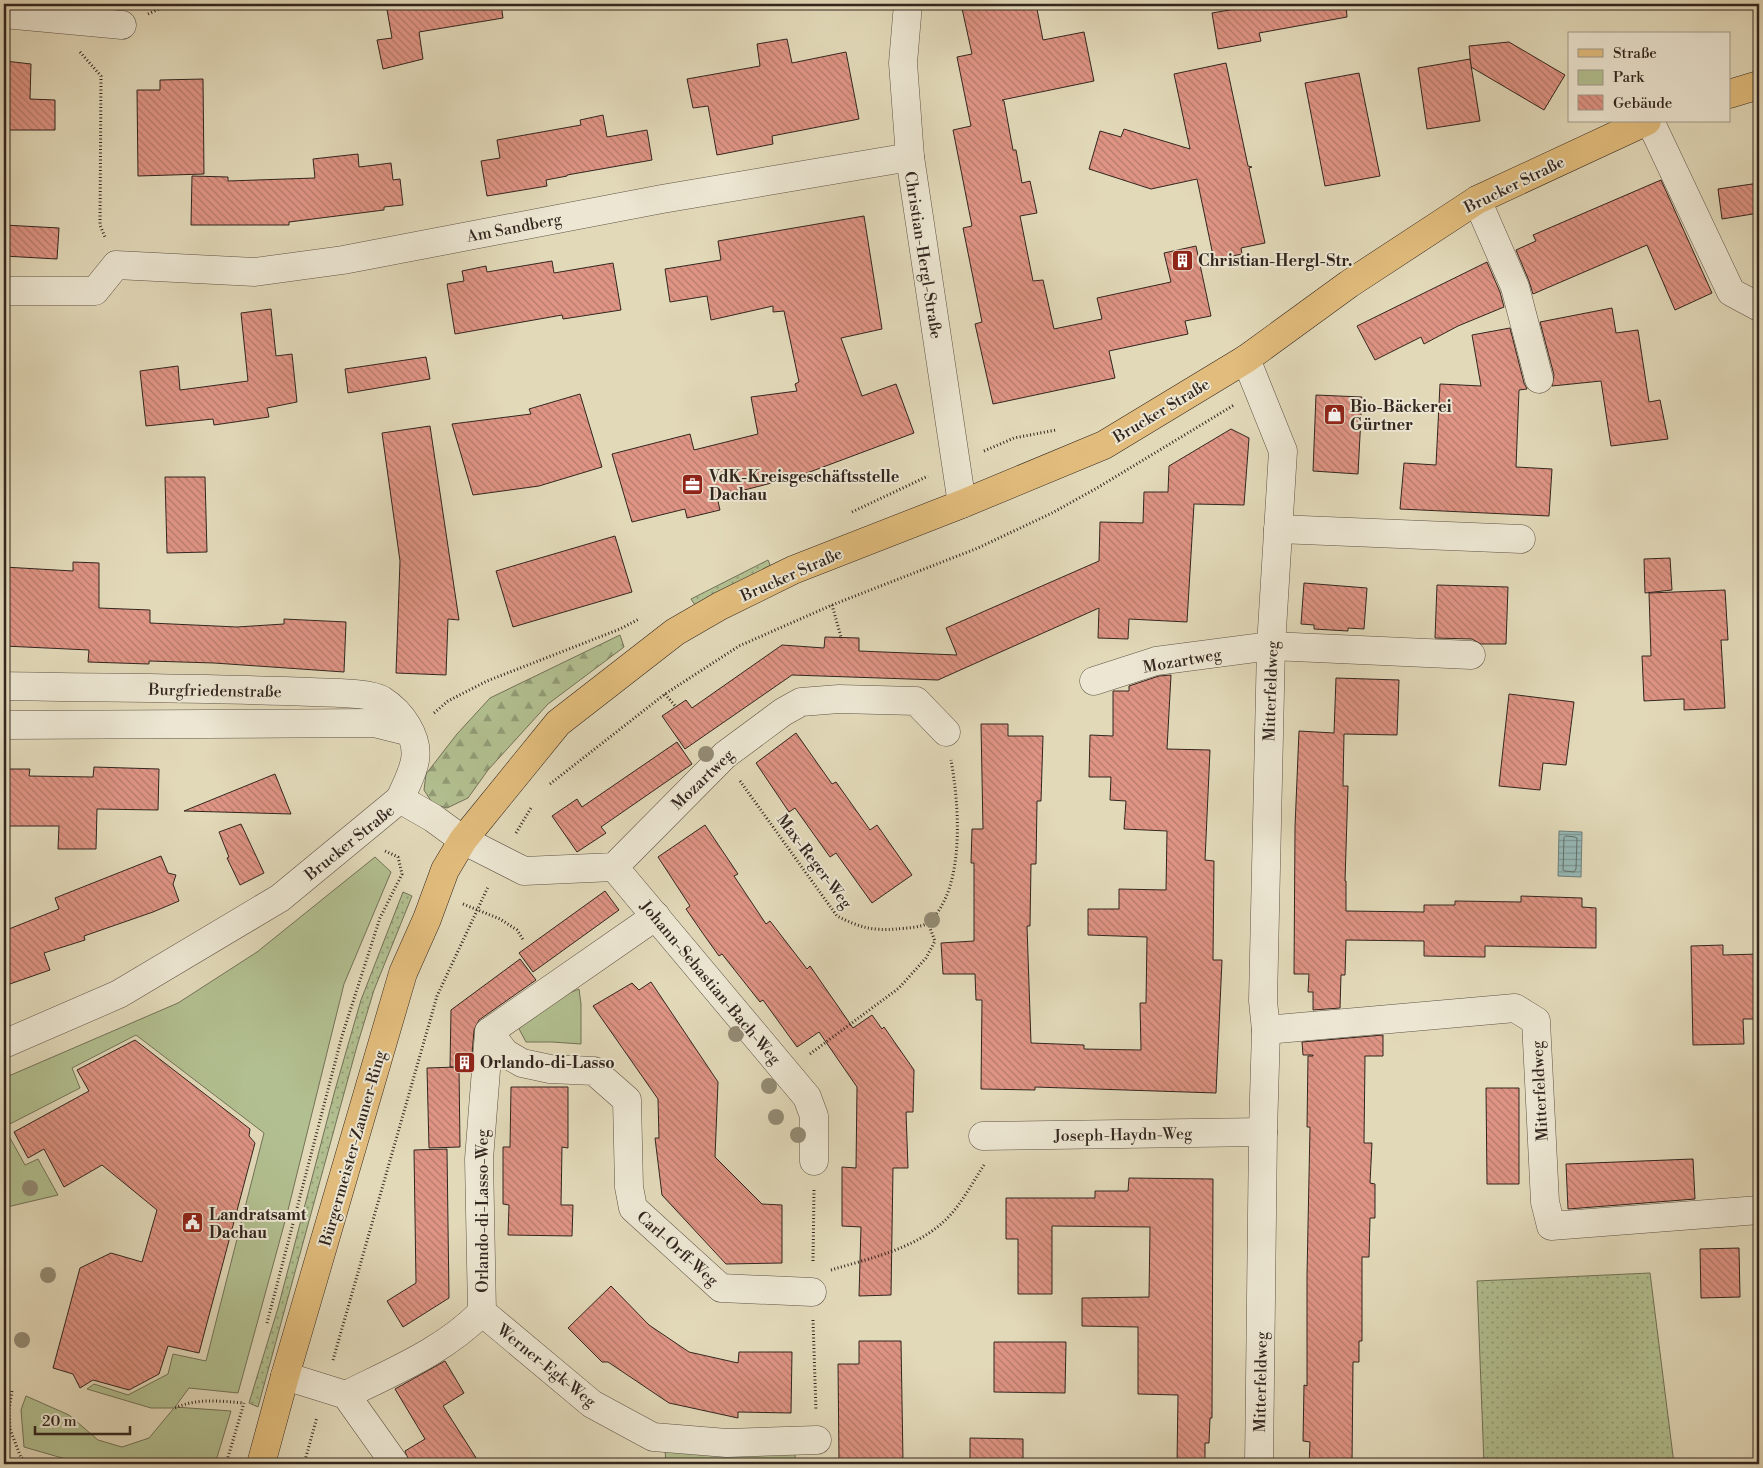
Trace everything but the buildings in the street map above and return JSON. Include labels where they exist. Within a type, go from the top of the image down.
[{"type":"main road","points":[[1730,94],[1759,85]]},
{"type":"main road","name":"Brucker Straße","points":[[463,840],[558,722],[675,632],[720,606],[793,570],[962,504],[1104,444],[1246,359],[1354,280],[1477,200],[1647,122]]},
{"type":"main road","name":"Bürgermeister-Zauner-Ring","points":[[261,1464],[403,973],[427,919],[445,870],[463,840]]},
{"type":"street","name":"Christian-Hergl-Straße","points":[[908,4],[903,63],[910,157],[962,504]]},
{"type":"street","points":[[4,14],[122,25]]},
{"type":"street","name":"Brucker Straße","points":[[1649,122],[1731,292],[1759,308]]},
{"type":"street","name":"Am Sandberg","points":[[116,265],[255,272],[333,261],[662,199],[910,157]]},
{"type":"street","points":[[1477,200],[1514,287],[1539,379]]},
{"type":"street","points":[[4,291],[95,291],[116,265]]},
{"type":"street","name":"Mitterfeldweg","points":[[1246,359],[1283,451],[1271,646],[1263,991],[1266,1030],[1259,1464]]},
{"type":"street","points":[[1278,529],[1521,539]]},
{"type":"street","name":"Mozartweg","points":[[1094,681],[1156,661],[1271,646],[1471,655]]},
{"type":"street","name":"Burgfriedenstraße","points":[[4,686],[255,690],[360,695],[381,698],[396,711],[410,732],[415,746],[415,761],[400,799]]},
{"type":"street","name":"Mozartweg","points":[[614,867],[725,754],[783,712],[801,702],[839,699],[916,701],[946,732]]},
{"type":"street","name":"Burgfriedenstraße","points":[[4,725],[374,723],[410,732]]},
{"type":"street","name":"Brucker Straße","points":[[4,1044],[128,989],[280,898],[400,799],[433,818],[463,840]]},
{"type":"street","points":[[463,840],[524,871],[614,867]]},
{"type":"street","name":"Johann-Sebastian-Bach-Weg","points":[[614,867],[807,1097],[814,1116],[814,1161]]},
{"type":"street","points":[[490,1032],[656,916]]},
{"type":"street","name":"Mitterfeldweg","points":[[1266,1030],[1515,1008],[1536,1021],[1545,1202],[1551,1226],[1759,1210]]},
{"type":"street","name":"Carl-Orff-Weg","points":[[490,1032],[505,1053],[522,1063],[550,1069],[594,1071],[627,1100],[629,1187],[633,1208],[721,1288],[812,1292]]},
{"type":"street","name":"Orlando-di-Lasso-Weg","points":[[346,1395],[425,1356],[465,1330],[482,1312],[479,1159],[490,1032]]},
{"type":"street","name":"Joseph-Haydn-Weg","points":[[983,1136],[1263,1132]]},
{"type":"street","name":"Werner-Egk-Weg","points":[[482,1312],[592,1404],[653,1437],[727,1443],[817,1440]]},
{"type":"street","points":[[285,1376],[346,1395],[395,1464]]},
{"type":"path","points":[[77,48],[101,76],[100,225],[116,265]]},
{"type":"path","points":[[956,462],[1014,438],[1062,429]]},
{"type":"path","points":[[832,605],[841,638]]},
{"type":"path","points":[[665,694],[676,706]]},
{"type":"path","points":[[807,1097],[810,1053],[899,988],[926,958],[934,940],[928,923],[938,911],[946,896],[955,853],[957,807],[955,782],[946,732]]},
{"type":"path","name":"Max-Reger-Weg","points":[[725,754],[740,781],[837,916],[859,927],[882,930],[908,928],[928,923]]},
{"type":"path","points":[[264,1330],[342,1036],[380,918],[402,874],[398,857],[375,847],[361,833]]},
{"type":"path","points":[[477,910],[500,919],[517,930],[524,941]]},
{"type":"path","points":[[830,1270],[900,1248],[941,1224],[955,1209],[986,1163]]},
{"type":"path","points":[[12,1391],[9,1410],[10,1429],[21,1458],[42,1464]]},
{"type":"path","points":[[226,1464],[246,1394]]},
{"type":"path","points":[[175,1408],[186,1403],[208,1400],[244,1403]]},
{"type":"green space","points":[[768,560],[771,567],[695,605],[691,599]]},
{"type":"green space","points":[[620,635],[624,647],[548,704],[488,770],[468,798],[447,808],[433,804],[424,790],[426,774],[457,734],[490,698]]},
{"type":"green space","points":[[375,857],[391,872],[344,984],[287,1214],[238,1393],[189,1388],[175,1407],[231,1411],[215,1464],[83,1464],[24,1447],[21,1410],[26,1396],[69,1415],[98,1440],[122,1447],[149,1438],[174,1408],[151,1408],[87,1389],[94,1384],[128,1395],[168,1374],[173,1354],[206,1361],[264,1133],[136,1035],[72,1068],[80,1088],[4,1127],[4,1078],[178,1003],[257,952]]},
{"type":"green space","points":[[403,892],[412,896],[374,990],[357,1046],[258,1407],[249,1403],[278,1308],[335,1090],[361,1000]]},
{"type":"green space","points":[[579,989],[581,1044],[526,1042],[518,1027],[564,995]]},
{"type":"green space","points":[[4,1127],[25,1165],[38,1159],[58,1195],[7,1207],[4,1206]]},
{"type":"green space","points":[[1650,1273],[1674,1464],[1484,1464],[1477,1281]]},
{"type":"green space","points":[[665,1450],[795,1453],[795,1464],[666,1464]]},
{"type":"water","points":[[1559,831],[1582,832],[1581,877],[1558,876]]},
{"type":"place","name":"Christian-Hergl-Str.","points":[[1182,260]]},
{"type":"place","name":"Bio-Bäckerei Gürtner","points":[[1334,415]]},
{"type":"place","name":"VdK-Kreisgeschäftsstelle Dachau","points":[[693,485]]},
{"type":"place","name":"Orlando-di-Lasso","points":[[464,1062]]},
{"type":"place","name":"Landratsamt Dachau","points":[[193,1223]]}]
